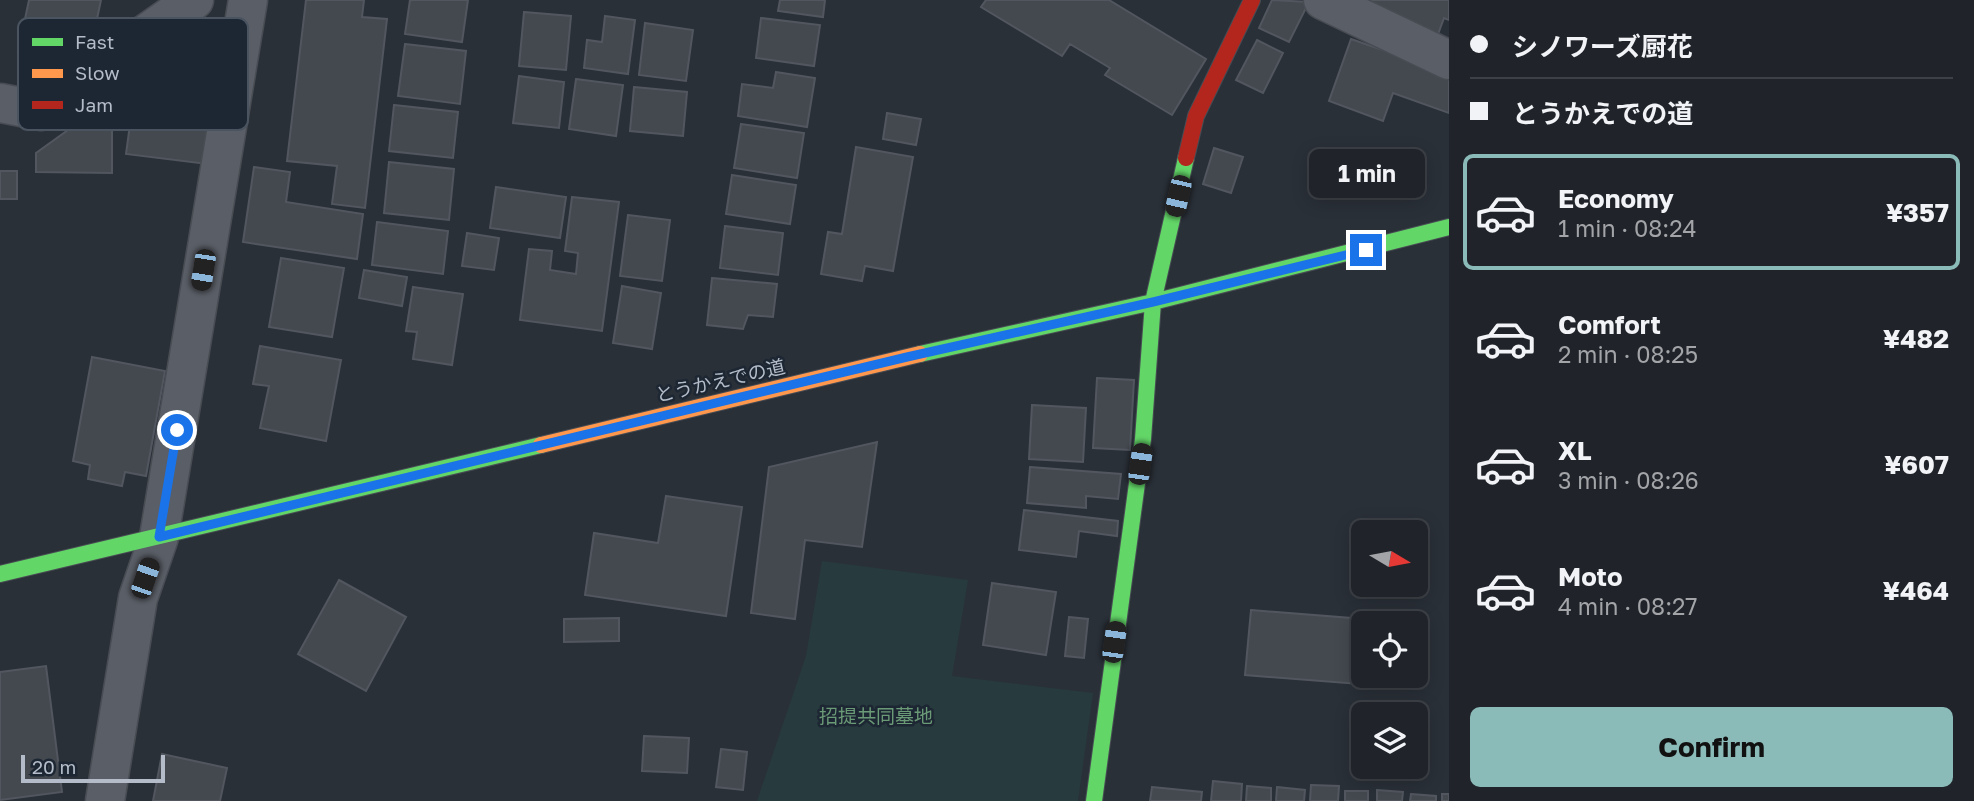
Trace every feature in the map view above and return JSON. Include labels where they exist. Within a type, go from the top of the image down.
[{"type":"street","points":[[168,18],[194,0]]},
{"type":"street","points":[[245,18],[248,0]]},
{"type":"street","points":[[1094,801],[1143,439],[1153,302],[1196,116],[1252,0]]},
{"type":"street","points":[[1323,0],[1449,60]]},
{"type":"street","points":[[0,103],[18,106]]},
{"type":"street","points":[[105,801],[138,598],[159,537],[226,130]]},
{"type":"street","name":"とうかえでの道","points":[[0,574],[907,357],[1153,302],[1449,227]]},
{"type":"green space","name":"招提共同墓地","points":[[822,561],[968,580],[952,676],[1093,693],[1078,801],[757,801],[806,656]]},
{"type":"building","points":[[29,0],[101,0],[97,18],[25,18]]},
{"type":"building","points":[[306,0],[364,0],[362,17],[387,19],[365,208],[332,204],[337,166],[287,161]]},
{"type":"building","points":[[410,0],[468,0],[462,42],[405,34]]},
{"type":"building","points":[[780,0],[825,0],[823,17],[778,11]]},
{"type":"building","points":[[986,0],[1109,0],[1206,59],[1172,115],[1105,75],[1110,68],[1070,44],[1062,56],[981,7]]},
{"type":"building","points":[[1272,0],[1309,2],[1289,42],[1259,28]]},
{"type":"building","points":[[1343,0],[1449,0],[1449,20],[1444,18],[1437,37]]},
{"type":"building","points":[[524,12],[571,16],[566,70],[519,66]]},
{"type":"building","points":[[605,16],[635,20],[628,74],[584,68],[587,40],[602,42]]},
{"type":"building","points":[[761,18],[820,25],[814,66],[756,58]]},
{"type":"building","points":[[645,23],[693,30],[686,81],[639,75]]},
{"type":"building","points":[[1351,39],[1449,73],[1449,113],[1393,93],[1383,121],[1329,101]]},
{"type":"building","points":[[1257,40],[1283,53],[1263,93],[1236,80]]},
{"type":"building","points":[[405,44],[466,51],[460,104],[398,96]]},
{"type":"building","points":[[776,72],[815,78],[807,127],[738,116],[742,84],[773,88]]},
{"type":"building","points":[[519,76],[564,82],[559,128],[513,123]]},
{"type":"building","points":[[576,79],[623,85],[616,136],[569,129]]},
{"type":"building","points":[[634,87],[687,92],[683,136],[630,131]]},
{"type":"building","points":[[394,105],[458,112],[453,158],[389,151]]},
{"type":"building","points":[[887,113],[921,119],[916,145],[883,139]]},
{"type":"building","points":[[741,124],[804,133],[797,178],[734,168]]},
{"type":"building","points":[[68,130],[112,130],[112,173],[36,172],[36,153]]},
{"type":"building","points":[[129,130],[211,130],[207,164],[126,154]]},
{"type":"building","points":[[856,147],[913,157],[893,271],[865,266],[862,281],[821,274],[828,232],[842,234]]},
{"type":"building","points":[[1214,148],[1243,157],[1231,193],[1203,184]]},
{"type":"building","points":[[389,162],[454,169],[449,220],[384,213]]},
{"type":"building","points":[[254,167],[290,172],[286,202],[363,214],[357,259],[243,242]]},
{"type":"building","points":[[0,171],[17,171],[17,199],[0,199]]},
{"type":"building","points":[[732,175],[796,185],[790,224],[726,214]]},
{"type":"building","points":[[496,187],[566,197],[560,238],[490,228]]},
{"type":"building","points":[[572,197],[619,202],[602,331],[520,320],[529,249],[552,251],[550,270],[576,274],[578,253],[565,251]]},
{"type":"building","points":[[628,215],[670,220],[662,281],[620,276]]},
{"type":"building","points":[[377,222],[448,231],[443,274],[372,265]]},
{"type":"building","points":[[725,226],[783,233],[778,275],[720,268]]},
{"type":"building","points":[[467,233],[499,238],[494,270],[462,266]]},
{"type":"building","points":[[281,258],[344,268],[332,337],[269,327]]},
{"type":"building","points":[[364,270],[407,277],[402,306],[359,298]]},
{"type":"building","points":[[712,278],[777,284],[773,317],[748,315],[743,329],[707,325]]},
{"type":"building","points":[[622,286],[661,293],[652,349],[613,343]]},
{"type":"building","points":[[413,287],[463,294],[452,365],[413,359],[417,332],[406,331]]},
{"type":"building","points":[[260,346],[341,360],[326,441],[260,428],[269,386],[253,384]]},
{"type":"building","points":[[92,357],[165,371],[146,476],[125,472],[122,486],[88,479],[90,465],[73,461]]},
{"type":"building","points":[[1097,378],[1134,380],[1130,450],[1093,448]]},
{"type":"building","points":[[1032,405],[1086,408],[1083,462],[1029,459]]},
{"type":"building","points":[[877,442],[862,547],[805,540],[795,619],[751,613],[769,467]]},
{"type":"building","points":[[1030,467],[1121,474],[1118,499],[1086,496],[1086,508],[1027,503]]},
{"type":"building","points":[[666,496],[742,507],[726,616],[585,595],[594,533],[658,543]]},
{"type":"building","points":[[1024,510],[1118,521],[1117,536],[1079,531],[1076,557],[1019,550]]},
{"type":"building","points":[[339,580],[406,617],[366,691],[298,654]]},
{"type":"building","points":[[992,583],[1056,592],[1046,655],[983,645]]},
{"type":"building","points":[[1251,610],[1351,618],[1351,683],[1245,675]]},
{"type":"building","points":[[1069,617],[1088,619],[1084,658],[1065,656]]},
{"type":"building","points":[[619,618],[619,641],[564,642],[564,619]]},
{"type":"building","points":[[46,666],[62,792],[0,800],[0,672]]},
{"type":"building","points":[[644,736],[689,738],[687,773],[642,771]]},
{"type":"building","points":[[721,749],[747,752],[743,790],[716,787]]},
{"type":"building","points":[[162,754],[227,768],[220,801],[153,801]]},
{"type":"building","points":[[1213,781],[1242,784],[1241,801],[1211,801]]},
{"type":"building","points":[[1311,785],[1339,786],[1338,801],[1310,801]]},
{"type":"building","points":[[1247,786],[1271,788],[1271,801],[1246,801]]},
{"type":"building","points":[[1152,787],[1202,792],[1201,801],[1150,801]]},
{"type":"building","points":[[1277,787],[1305,790],[1304,801],[1276,801]]},
{"type":"building","points":[[1377,790],[1403,792],[1402,801],[1377,801]]},
{"type":"building","points":[[1345,791],[1368,791],[1368,801],[1345,801]]},
{"type":"building","points":[[1411,794],[1436,796],[1436,801],[1410,801]]},
{"type":"building","points":[[1442,794],[1449,794],[1449,801],[1442,801]]},
{"type":"traffic: fast","points":[[1094,801],[1143,439],[1153,302],[1186,158]]},
{"type":"traffic: fast","points":[[920,354],[1153,302],[1449,227]]},
{"type":"traffic: fast","points":[[0,574],[541,445]]},
{"type":"traffic: slow","points":[[541,445],[920,354]]},
{"type":"traffic: jam","points":[[1186,158],[1196,116],[1252,0]]},
{"type":"route","points":[[177,430],[159,537],[1366,250]]}]
